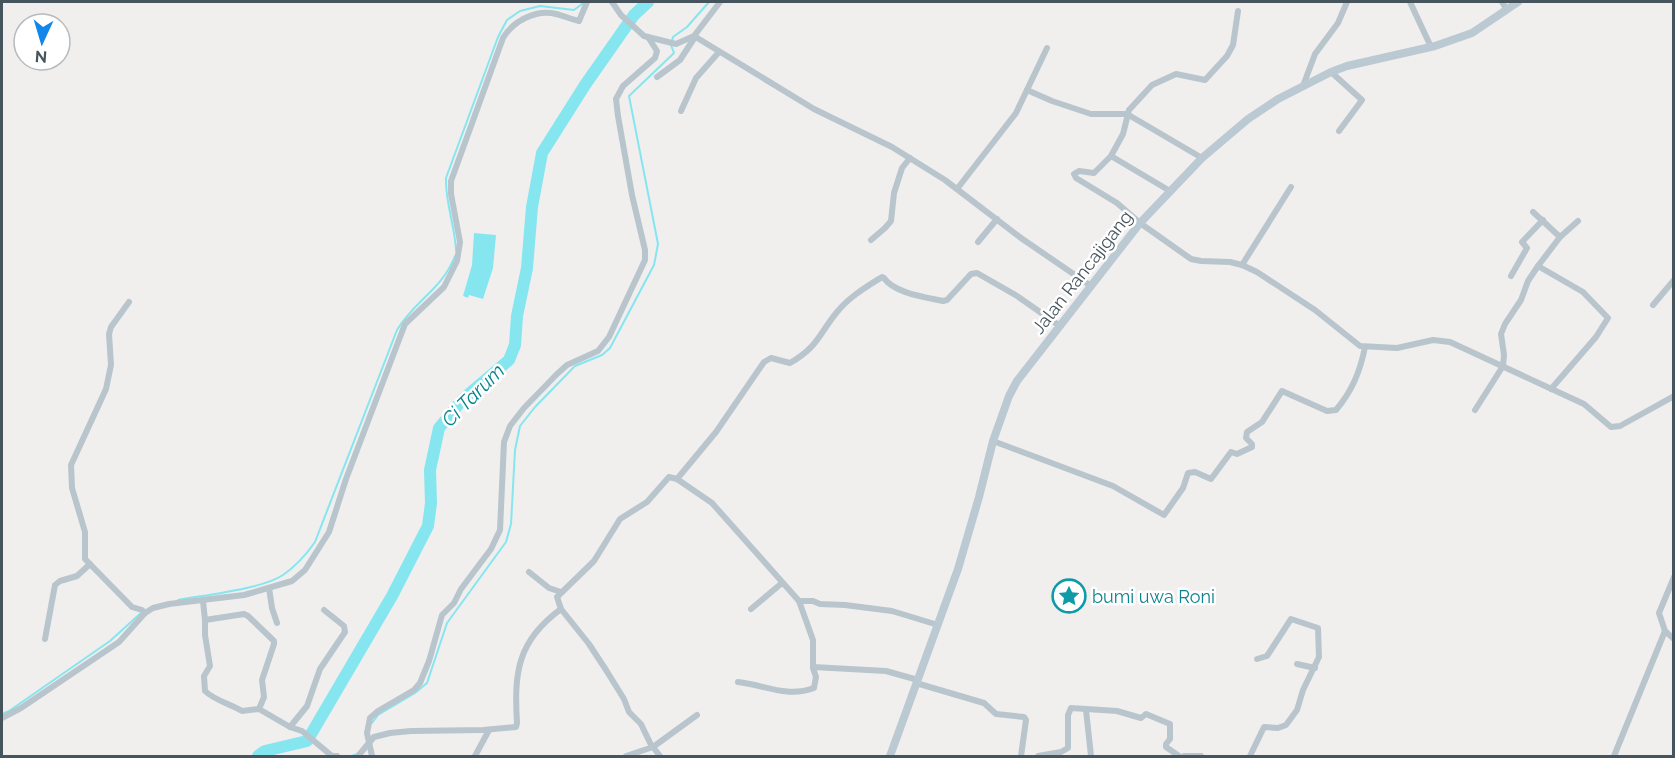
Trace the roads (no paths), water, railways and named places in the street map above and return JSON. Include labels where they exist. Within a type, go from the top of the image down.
[{"type":"main road","name":"Jalan Rancajigang","points":[[890,756],[938,625],[973,520],[993,441],[1013,387],[1140,223],[1202,159],[1265,107],[1347,66],[1431,47],[1472,33],[1518,2]]},
{"type":"street","points":[[2,718],[21,708],[119,642],[144,612],[169,604],[244,595],[297,578],[305,570],[324,542],[405,324],[444,288],[457,261],[460,242],[451,194],[452,181],[503,38],[516,23],[533,15],[552,13],[576,20],[587,2]]},
{"type":"street","points":[[612,2],[621,15],[639,32],[648,37],[676,44],[695,37]]},
{"type":"street","points":[[657,78],[680,60],[720,2]]},
{"type":"street","points":[[1303,86],[1315,54],[1338,23],[1347,2]]},
{"type":"street","points":[[1410,2],[1431,47]]},
{"type":"street","points":[[1502,2],[1507,10]]},
{"type":"street","points":[[1238,12],[1233,45],[1207,80],[1178,74],[1152,85],[1127,114],[1123,135],[1111,156],[1094,173],[1079,171],[1074,175],[1080,181],[1117,203],[1140,223],[1191,259],[1242,265],[1257,272],[1315,310],[1356,344],[1366,348],[1405,348],[1429,340],[1444,340],[1588,406],[1612,428],[1620,426],[1674,396]]},
{"type":"street","points":[[372,756],[368,722],[374,713],[409,693],[420,683],[442,615],[454,603],[461,589],[496,542],[500,530],[504,442],[510,426],[556,374],[567,365],[598,351],[609,337],[645,260],[616,99],[623,86],[656,57],[657,51],[648,37]]},
{"type":"street","points":[[695,37],[814,109],[910,158],[957,189],[1091,286]]},
{"type":"street","points":[[957,189],[1016,113],[1047,48]]},
{"type":"street","points":[[681,111],[696,78],[719,52]]},
{"type":"street","points":[[1331,72],[1362,100],[1338,131]]},
{"type":"street","points":[[1027,90],[1060,105],[1091,114],[1127,114],[1202,159]]},
{"type":"street","points":[[1111,156],[1170,190]]},
{"type":"street","points":[[871,240],[891,221],[894,193],[902,168],[910,158]]},
{"type":"street","points":[[1242,265],[1291,187]]},
{"type":"street","points":[[1533,212],[1560,237]]},
{"type":"street","points":[[978,242],[997,219]]},
{"type":"street","points":[[1511,276],[1527,249],[1522,242],[1543,220]]},
{"type":"street","points":[[1474,410],[1503,366],[1501,334],[1521,300],[1528,281],[1560,237],[1578,221]]},
{"type":"street","points":[[1538,266],[1583,292],[1608,318],[1596,337],[1551,388]]},
{"type":"street","points":[[677,479],[716,432],[763,363],[771,358],[790,363],[811,349],[838,310],[851,298],[882,277],[890,285],[906,292],[943,301],[947,300],[971,274],[977,273],[1017,296],[1060,326]]},
{"type":"street","points":[[1653,305],[1674,280]]},
{"type":"street","points":[[129,302],[111,327],[109,334],[111,366],[106,389],[71,465],[71,485],[85,532],[83,556],[132,607],[144,612]]},
{"type":"street","points":[[993,441],[1113,486],[1164,516],[1183,488],[1188,473],[1195,472],[1211,479],[1231,452],[1237,454],[1252,447],[1246,438],[1247,432],[1262,422],[1282,390],[1327,411],[1336,410],[1351,391],[1366,348]]},
{"type":"street","points":[[660,756],[652,747],[641,724],[631,715],[624,699],[595,653],[561,609],[557,598],[594,561],[620,519],[647,502],[669,477],[677,479],[712,503],[800,601],[813,640],[815,686],[809,690],[780,691],[738,682]]},
{"type":"street","points":[[45,639],[55,585],[60,581],[77,576],[90,564]]},
{"type":"street","points":[[529,572],[549,588],[561,592]]},
{"type":"street","points":[[1674,577],[1659,611],[1665,631],[1674,639]]},
{"type":"street","points":[[752,609],[782,583]]},
{"type":"street","points":[[269,588],[277,623]]},
{"type":"street","points":[[202,601],[210,664],[204,676],[206,692],[243,711],[259,709],[290,727],[302,731],[332,756],[337,756]]},
{"type":"street","points":[[800,601],[888,610],[938,625]]},
{"type":"street","points":[[358,756],[369,740],[390,733],[489,730],[517,726],[515,690],[520,663],[533,635],[561,609]]},
{"type":"street","points":[[290,727],[307,706],[320,669],[345,632],[344,626],[324,610]]},
{"type":"street","points":[[205,620],[244,614],[274,641],[262,680],[264,697],[259,709]]},
{"type":"street","points":[[1250,756],[1264,727],[1281,727],[1289,723],[1320,653],[1318,628],[1292,618],[1267,657],[1257,660]]},
{"type":"street","points":[[1614,756],[1665,631]]},
{"type":"street","points":[[1297,664],[1315,668]]},
{"type":"street","points":[[813,667],[891,672],[984,703],[996,714],[1024,717],[1026,720],[1021,756]]},
{"type":"street","points":[[1038,756],[1066,750],[1069,710],[1074,708],[1117,711],[1141,718],[1146,714],[1167,721],[1170,724],[1170,737],[1166,747],[1179,756]]},
{"type":"street","points":[[1086,710],[1090,756]]},
{"type":"street","points":[[626,756],[652,747],[697,715]]},
{"type":"street","points":[[475,756],[489,730]]},
{"type":"street","points":[[1184,756],[1201,756]]},
{"type":"water","points":[[474,233],[496,235],[493,268],[483,299],[469,295],[468,298],[463,296],[472,265]]},
{"type":"waterway","points":[[456,250],[446,178],[498,37],[507,20],[520,11],[540,6],[574,10],[583,2]]},
{"type":"waterway","name":"Ci Tarum","points":[[258,756],[265,751],[307,741],[392,596],[428,526],[431,503],[430,470],[439,428],[463,399],[509,360],[515,345],[517,316],[527,268],[532,207],[542,153],[585,85],[634,15],[648,2]]},
{"type":"waterway","points":[[372,723],[378,715],[415,693],[427,683],[447,623],[506,542],[511,524],[515,450],[520,426],[575,366],[602,355],[610,348],[654,265],[658,244],[629,96],[674,53],[671,45],[673,37],[687,27],[709,2]]},
{"type":"waterway","points":[[178,600],[248,588],[274,580],[292,568],[308,551],[315,542],[397,330],[412,310],[436,287],[455,256]]},
{"type":"waterway","points":[[2,714],[110,641],[142,612]]},
{"type":"waterway","points":[[351,756],[358,754]]},
{"type":"place","name":"bumi uwa Roni","points":[[1069,596]]}]
